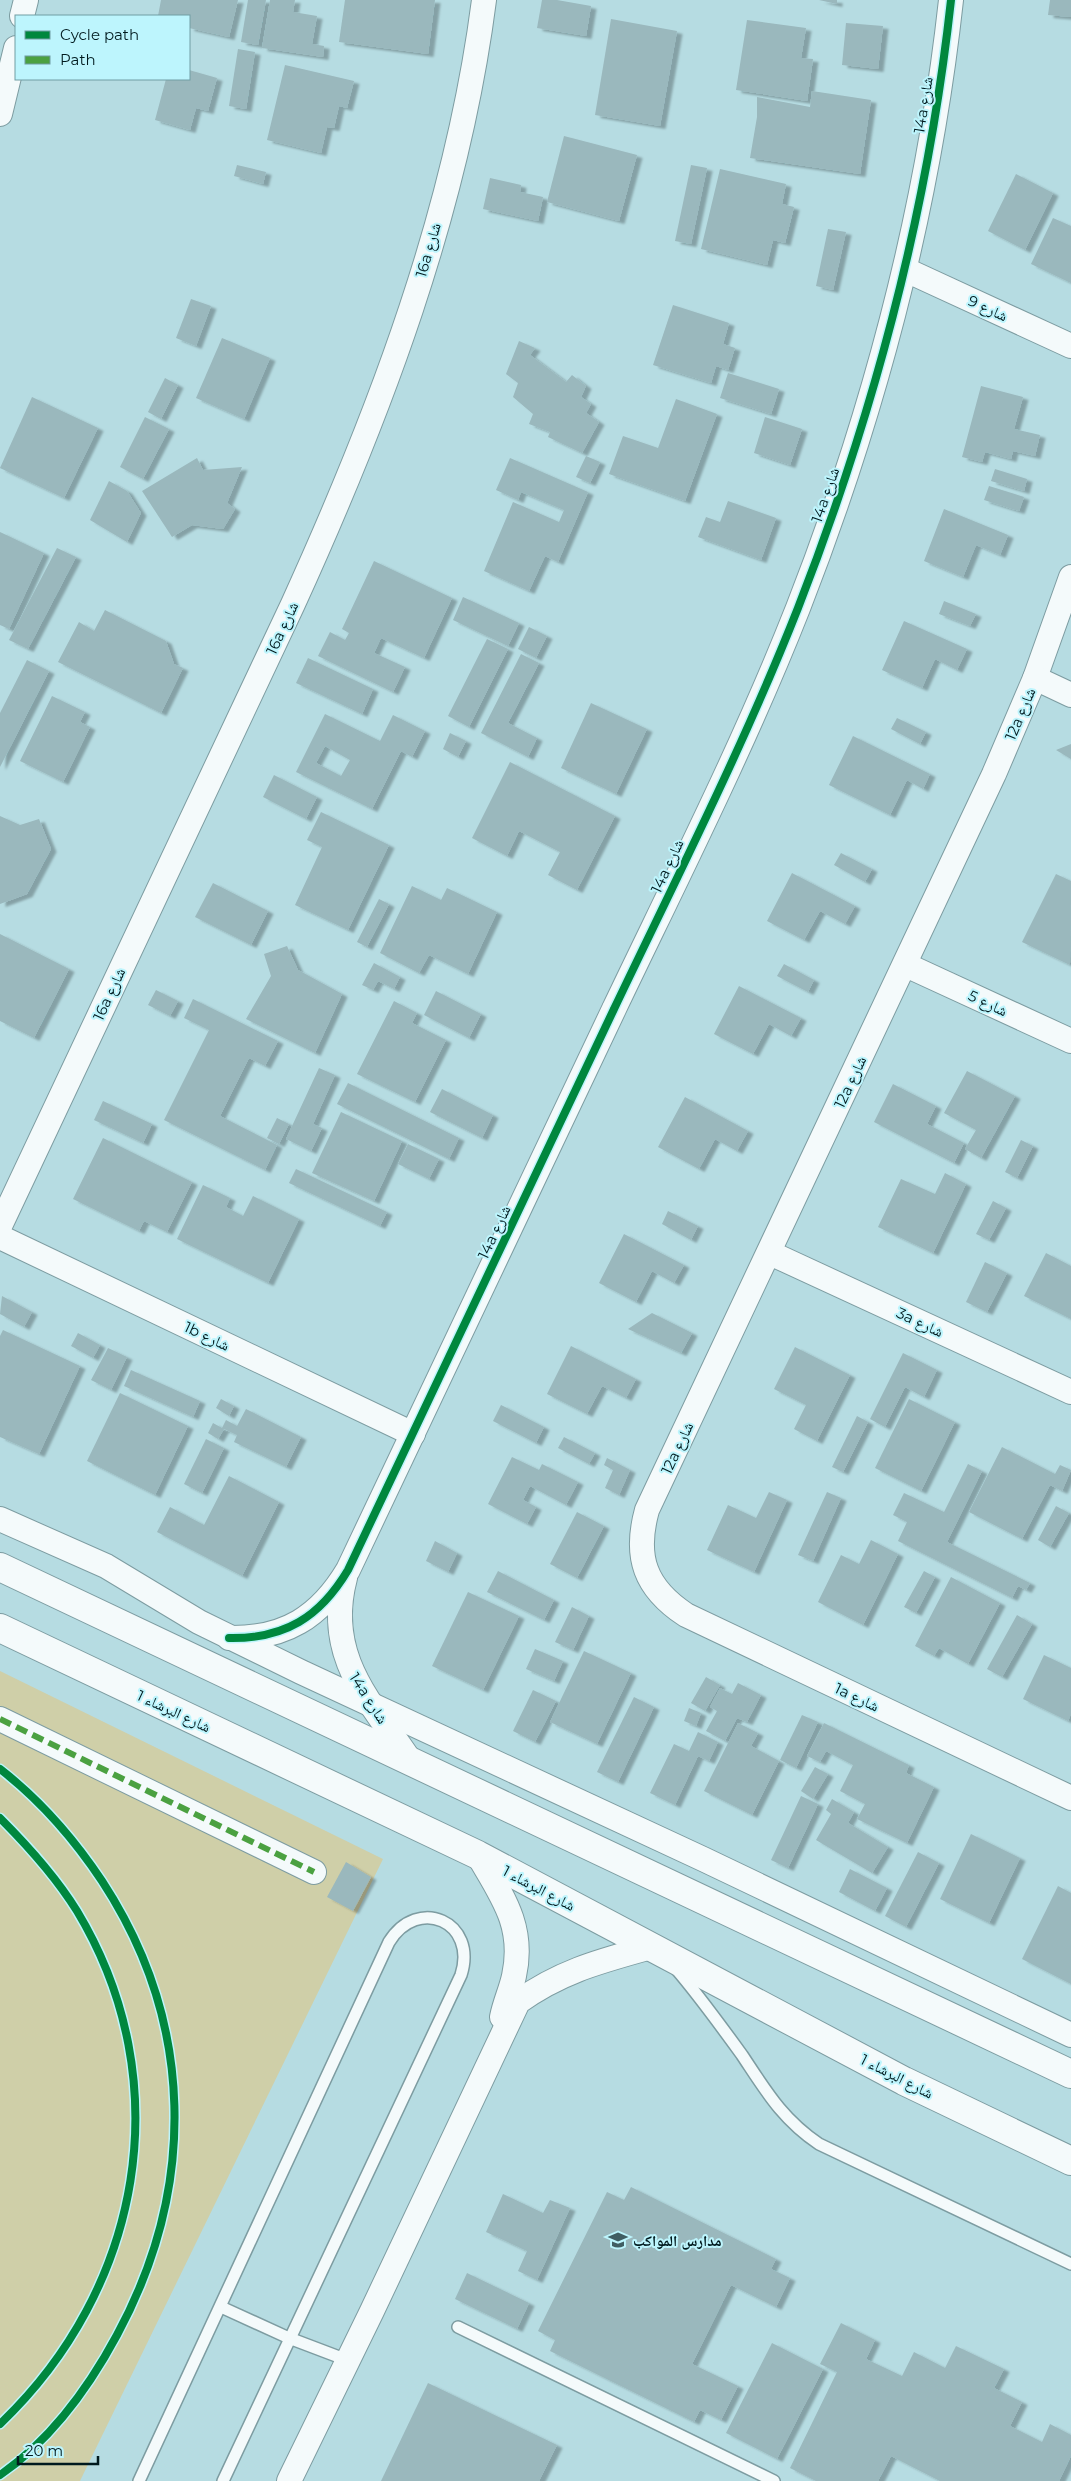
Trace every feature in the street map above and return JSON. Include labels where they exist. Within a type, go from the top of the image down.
[{"type":"street","points":[[22,15],[26,0]]},
{"type":"street","name":"16a شارع","points":[[0,1226],[293,604],[358,456],[418,285],[442,202],[470,86],[484,0]]},
{"type":"street","name":"14a شارع","points":[[229,1638],[250,1638],[270,1634],[308,1617],[337,1588],[348,1570],[723,778],[768,679],[829,527],[883,357],[906,270],[936,120],[951,0]]},
{"type":"street","points":[[0,114],[15,52]]},
{"type":"street","name":"شارع 9","points":[[906,270],[1071,346]]},
{"type":"street","name":"12a شارع","points":[[652,1585],[642,1556],[643,1525],[647,1510],[994,774],[1035,678],[1071,577]]},
{"type":"street","points":[[1035,678],[1071,695]]},
{"type":"street","name":"شارع 5","points":[[906,964],[1071,1041]]},
{"type":"street","name":"1b شارع","points":[[0,1237],[413,1434]]},
{"type":"street","name":"3a شارع","points":[[770,1252],[1071,1392]]},
{"type":"street","points":[[0,1519],[106,1566],[229,1638],[694,1855],[1071,2035]]},
{"type":"street","points":[[0,1567],[1071,2074]]},
{"type":"street","name":"14a شارع","points":[[348,1570],[339,1610],[344,1651],[350,1671],[411,1762]]},
{"type":"street","name":"1a شارع","points":[[652,1585],[673,1607],[700,1623],[1071,1798]]},
{"type":"street","name":"شارع البرشاء 1","points":[[0,1628],[478,1855],[904,2081],[1071,2160]]},
{"type":"street","points":[[0,1719],[314,1872]]},
{"type":"street","points":[[478,1855],[504,1900],[513,1919],[518,1939],[514,1978],[506,1998],[498,2041]]},
{"type":"street","points":[[288,2481],[372,2311],[518,2002],[540,1986],[588,1964],[657,1950]]},
{"type":"street","points":[[1023,2138],[1071,2144]]},
{"type":"lane","points":[[139,2481],[389,1942],[395,1932],[414,1919],[426,1917],[442,1921],[456,1931],[462,1941],[465,1952],[461,1975],[223,2481]]},
{"type":"lane","points":[[657,1950],[718,2021],[777,2108],[804,2134],[818,2144],[1071,2264]]},
{"type":"lane","points":[[221,2307],[289,2338],[347,2360]]},
{"type":"lane","points":[[458,2327],[774,2481]]},
{"type":"green space","points":[[0,1671],[383,1859],[80,2481],[0,2481]]},
{"type":"building","points":[[161,0],[238,0],[229,37],[190,28],[190,15],[158,15]]},
{"type":"building","points":[[248,0],[266,0],[258,45],[241,42]]},
{"type":"building","points":[[270,0],[295,0],[293,12],[317,16],[312,44],[324,46],[323,57],[262,48]]},
{"type":"building","points":[[345,0],[435,0],[428,54],[339,42]]},
{"type":"building","points":[[542,0],[557,0],[591,6],[586,36],[537,28]]},
{"type":"building","points":[[819,0],[837,0],[837,4]]},
{"type":"building","points":[[1050,0],[1071,0],[1071,17],[1048,15]]},
{"type":"building","points":[[611,19],[677,31],[660,126],[595,115]]},
{"type":"building","points":[[747,20],[806,28],[801,58],[813,59],[807,101],[736,90]]},
{"type":"building","points":[[846,23],[883,26],[878,69],[842,65]]},
{"type":"building","points":[[238,49],[255,52],[246,109],[229,106]]},
{"type":"building","points":[[285,65],[354,81],[347,108],[339,106],[334,128],[327,127],[321,153],[267,140]]},
{"type":"building","points":[[190,70],[217,78],[208,111],[196,108],[190,130],[155,120],[166,80],[190,80]]},
{"type":"building","points":[[812,91],[871,100],[860,174],[750,158],[757,117],[757,97],[810,107]]},
{"type":"building","points":[[564,136],[637,155],[619,221],[547,202]]},
{"type":"building","points":[[237,165],[266,172],[263,184],[234,176]]},
{"type":"building","points":[[691,165],[707,168],[691,244],[675,241]]},
{"type":"building","points":[[720,169],[786,184],[782,204],[794,207],[785,243],[773,240],[767,265],[701,249]]},
{"type":"building","points":[[1016,174],[1053,193],[1025,250],[988,231]]},
{"type":"building","points":[[490,178],[521,185],[520,192],[543,197],[538,221],[483,209]]},
{"type":"building","points":[[1053,218],[1071,226],[1071,283],[1031,264]]},
{"type":"building","points":[[828,229],[846,232],[833,290],[816,286]]},
{"type":"building","points":[[191,299],[211,306],[196,346],[176,338]]},
{"type":"building","points":[[673,305],[729,323],[723,344],[735,348],[728,370],[716,366],[711,383],[653,365]]},
{"type":"building","points":[[222,338],[270,358],[244,419],[196,398]]},
{"type":"building","points":[[519,341],[535,348],[530,355],[566,382],[572,375],[586,386],[581,397],[591,404],[586,413],[599,422],[582,453],[548,437],[550,432],[529,424],[533,414],[513,397],[518,383],[506,374]]},
{"type":"building","points":[[728,373],[779,389],[771,414],[720,398]]},
{"type":"building","points":[[165,378],[178,385],[161,419],[148,412]]},
{"type":"building","points":[[981,386],[1023,397],[1014,429],[1040,435],[1035,456],[1013,451],[1011,459],[985,452],[982,462],[962,457]]},
{"type":"building","points":[[32,397],[98,428],[64,498],[0,468]]},
{"type":"building","points":[[676,399],[717,414],[685,501],[609,474],[623,436],[658,448]]},
{"type":"building","points":[[145,417],[169,429],[143,479],[120,467]]},
{"type":"building","points":[[765,417],[802,429],[790,465],[754,453]]},
{"type":"building","points":[[586,456],[600,462],[590,483],[576,477]]},
{"type":"building","points":[[197,458],[203,470],[242,467],[227,503],[235,509],[223,529],[192,525],[172,537],[142,491]]},
{"type":"building","points":[[510,458],[588,492],[558,562],[545,556],[529,591],[484,571],[513,502],[559,522],[564,510],[521,492],[518,500],[496,490]]},
{"type":"building","points":[[995,469],[1027,479],[1024,491],[991,481]]},
{"type":"building","points":[[109,481],[127,491],[141,513],[127,542],[90,520]]},
{"type":"building","points":[[989,486],[1024,497],[1019,511],[984,500]]},
{"type":"building","points":[[728,501],[776,518],[761,560],[698,537],[706,517],[720,522]]},
{"type":"building","points":[[944,509],[1008,535],[1000,555],[976,545],[963,577],[924,561]]},
{"type":"building","points":[[0,532],[44,553],[9,629],[0,625]]},
{"type":"building","points":[[57,548],[76,557],[28,649],[9,640]]},
{"type":"building","points":[[374,561],[452,598],[424,658],[381,638],[374,653],[405,667],[393,692],[318,656],[330,632],[345,640],[349,633],[342,629]]},
{"type":"building","points":[[463,597],[519,623],[508,646],[453,620]]},
{"type":"building","points":[[944,601],[976,614],[970,626],[939,614]]},
{"type":"building","points":[[105,610],[166,641],[174,664],[183,668],[161,713],[58,662],[79,622],[94,631]]},
{"type":"building","points":[[904,621],[967,649],[957,670],[935,659],[922,688],[882,670]]},
{"type":"building","points":[[529,627],[547,636],[536,658],[518,649]]},
{"type":"building","points":[[487,639],[508,649],[469,727],[448,716]]},
{"type":"building","points":[[521,654],[539,663],[508,723],[537,738],[528,757],[481,733]]},
{"type":"building","points":[[308,658],[373,689],[362,714],[296,683]]},
{"type":"building","points":[[27,660],[49,671],[0,767],[0,713]]},
{"type":"building","points":[[52,696],[85,712],[80,722],[90,727],[63,782],[20,761]]},
{"type":"building","points":[[591,703],[647,729],[616,794],[561,768]]},
{"type":"building","points":[[325,714],[380,741],[393,715],[425,731],[412,757],[401,751],[372,809],[296,772]],"holes":[[[325,746],[350,760],[341,776],[316,763]]]},
{"type":"building","points":[[897,718],[926,732],[920,744],[891,729]]},
{"type":"building","points":[[450,733],[466,741],[458,757],[443,749]]},
{"type":"building","points":[[853,736],[930,774],[923,789],[907,780],[890,815],[829,785]]},
{"type":"building","points":[[1071,744],[1071,759],[1056,750]]},
{"type":"building","points":[[510,762],[615,816],[577,890],[548,875],[560,852],[519,831],[507,856],[472,838]]},
{"type":"building","points":[[274,775],[317,797],[306,819],[263,797]]},
{"type":"building","points":[[321,812],[389,845],[348,930],[295,905],[322,847],[307,840]]},
{"type":"building","points":[[0,816],[20,825],[39,819],[51,849],[27,894],[0,904]]},
{"type":"building","points":[[841,853],[872,869],[865,882],[834,865]]},
{"type":"building","points":[[792,873],[855,906],[845,924],[820,911],[804,940],[767,921]]},
{"type":"building","points":[[1056,874],[1071,881],[1070,965],[1022,942]]},
{"type":"building","points":[[213,883],[268,911],[251,945],[195,917]]},
{"type":"building","points":[[412,886],[441,900],[447,888],[497,912],[468,974],[429,955],[419,973],[380,953]]},
{"type":"building","points":[[379,899],[389,904],[367,947],[357,942]]},
{"type":"building","points":[[0,934],[69,969],[34,1038],[0,1021]]},
{"type":"building","points":[[287,946],[298,970],[342,994],[315,1053],[246,1019],[271,976],[264,954]]},
{"type":"building","points":[[374,963],[400,977],[394,989],[378,981],[373,990],[362,985]]},
{"type":"building","points":[[784,964],[814,980],[808,992],[777,976]]},
{"type":"building","points":[[739,986],[801,1018],[791,1036],[769,1024],[753,1054],[714,1034]]},
{"type":"building","points":[[156,990],[178,1001],[170,1016],[148,1005]]},
{"type":"building","points":[[436,991],[481,1014],[469,1038],[424,1015]]},
{"type":"building","points":[[193,999],[278,1041],[265,1066],[249,1058],[220,1116],[277,1145],[265,1170],[164,1120],[209,1030],[184,1018]]},
{"type":"building","points":[[394,1001],[417,1013],[412,1023],[446,1040],[415,1102],[357,1074]]},
{"type":"building","points":[[319,1068],[335,1075],[313,1124],[322,1128],[311,1151],[286,1139]]},
{"type":"building","points":[[967,1071],[1015,1096],[981,1158],[965,1149],[976,1130],[944,1113]]},
{"type":"building","points":[[348,1083],[459,1138],[449,1159],[337,1104]]},
{"type":"building","points":[[893,1084],[936,1106],[927,1124],[964,1143],[954,1163],[874,1122]]},
{"type":"building","points":[[442,1089],[493,1115],[482,1138],[430,1112]]},
{"type":"building","points":[[685,1097],[748,1131],[737,1151],[715,1139],[699,1169],[658,1147]]},
{"type":"building","points":[[103,1101],[152,1124],[143,1143],[94,1120]]},
{"type":"building","points":[[341,1112],[402,1141],[374,1201],[312,1173]]},
{"type":"building","points":[[277,1118],[289,1124],[279,1144],[267,1138]]},
{"type":"building","points":[[103,1138],[192,1182],[167,1232],[144,1221],[139,1231],[73,1199]]},
{"type":"building","points":[[1021,1140],[1033,1146],[1017,1178],[1005,1172]]},
{"type":"building","points":[[408,1144],[439,1159],[429,1179],[398,1164]]},
{"type":"building","points":[[296,1169],[387,1212],[380,1226],[289,1183]]},
{"type":"building","points":[[945,1173],[966,1184],[933,1253],[878,1227],[901,1179],[935,1194]]},
{"type":"building","points":[[203,1185],[230,1198],[226,1207],[243,1216],[253,1196],[299,1219],[268,1283],[177,1239]]},
{"type":"building","points":[[993,1201],[1006,1208],[989,1240],[976,1234]]},
{"type":"building","points":[[668,1211],[698,1226],[691,1240],[662,1224]]},
{"type":"building","points":[[624,1234],[684,1265],[674,1283],[652,1271],[636,1302],[599,1283]]},
{"type":"building","points":[[1046,1253],[1071,1266],[1071,1319],[1024,1296]]},
{"type":"building","points":[[985,1262],[1007,1273],[987,1312],[966,1302]]},
{"type":"building","points":[[2,1296],[32,1312],[24,1327],[0,1314]]},
{"type":"building","points":[[652,1313],[692,1333],[681,1353],[628,1329]]},
{"type":"building","points":[[3,1330],[80,1366],[39,1454],[0,1437],[0,1336]]},
{"type":"building","points":[[78,1333],[100,1345],[93,1358],[71,1346]]},
{"type":"building","points":[[571,1346],[636,1379],[626,1398],[602,1386],[587,1414],[547,1394]]},
{"type":"building","points":[[795,1347],[850,1375],[817,1441],[794,1429],[806,1405],[774,1389]]},
{"type":"building","points":[[108,1348],[127,1357],[111,1390],[91,1380]]},
{"type":"building","points":[[903,1353],[937,1370],[924,1397],[905,1387],[885,1427],[870,1419]]},
{"type":"building","points":[[131,1370],[200,1401],[193,1417],[124,1386]]},
{"type":"building","points":[[120,1393],[188,1426],[155,1495],[87,1461]]},
{"type":"building","points":[[221,1399],[234,1406],[229,1416],[216,1408]]},
{"type":"building","points":[[909,1399],[955,1422],[921,1491],[875,1468]]},
{"type":"building","points":[[501,1405],[544,1427],[536,1443],[493,1421]]},
{"type":"building","points":[[246,1409],[301,1437],[286,1467],[234,1442],[237,1435],[224,1429],[218,1439],[208,1433],[213,1423],[222,1428],[226,1420],[237,1426]]},
{"type":"building","points":[[857,1416],[868,1422],[843,1472],[832,1467]]},
{"type":"building","points":[[564,1437],[595,1453],[589,1464],[558,1448]]},
{"type":"building","points":[[206,1439],[224,1448],[202,1493],[184,1484]]},
{"type":"building","points":[[1002,1447],[1055,1474],[1060,1465],[1071,1470],[1062,1491],[1050,1485],[1022,1539],[969,1512]]},
{"type":"building","points":[[512,1457],[539,1470],[542,1464],[578,1482],[566,1505],[530,1486],[523,1500],[536,1507],[527,1524],[488,1504]]},
{"type":"building","points":[[607,1458],[630,1470],[619,1495],[605,1488],[613,1470],[604,1465]]},
{"type":"building","points":[[968,1464],[982,1471],[947,1542],[1030,1583],[1026,1590],[1018,1586],[1012,1598],[898,1541],[907,1522],[893,1515],[904,1493],[944,1512]]},
{"type":"building","points":[[229,1476],[279,1502],[242,1576],[157,1532],[170,1507],[204,1525]]},
{"type":"building","points":[[769,1492],[787,1500],[754,1572],[707,1550],[728,1505],[756,1518]]},
{"type":"building","points":[[827,1492],[841,1498],[813,1561],[798,1555]]},
{"type":"building","points":[[1056,1506],[1069,1513],[1050,1547],[1038,1540]]},
{"type":"building","points":[[577,1512],[604,1526],[577,1578],[550,1564]]},
{"type":"building","points":[[871,1540],[898,1554],[863,1625],[818,1602],[841,1555],[859,1564]]},
{"type":"building","points":[[435,1541],[457,1553],[448,1572],[426,1561]]},
{"type":"building","points":[[498,1571],[554,1600],[544,1620],[487,1592]]},
{"type":"building","points":[[924,1571],[935,1577],[916,1613],[904,1607]]},
{"type":"building","points":[[951,1577],[1000,1603],[968,1664],[939,1648],[934,1656],[915,1646]]},
{"type":"building","points":[[468,1592],[519,1616],[483,1690],[432,1666]]},
{"type":"building","points":[[572,1607],[589,1616],[573,1650],[555,1642]]},
{"type":"building","points":[[1017,1615],[1032,1624],[1002,1677],[987,1669]]},
{"type":"building","points":[[535,1649],[563,1661],[554,1681],[526,1669]]},
{"type":"building","points":[[584,1651],[631,1673],[597,1744],[550,1722]]},
{"type":"building","points":[[1044,1655],[1071,1668],[1071,1714],[1068,1721],[1023,1699]]},
{"type":"building","points":[[706,1677],[720,1685],[705,1711],[691,1703]]},
{"type":"building","points":[[738,1683],[761,1695],[747,1722],[737,1718],[725,1741],[706,1731],[717,1711],[710,1707],[720,1688],[732,1694]]},
{"type":"building","points":[[533,1690],[556,1701],[535,1742],[513,1731]]},
{"type":"building","points":[[634,1697],[654,1707],[618,1782],[597,1772]]},
{"type":"building","points":[[689,1708],[701,1713],[696,1726],[684,1721]]},
{"type":"building","points":[[802,1715],[818,1722],[796,1768],[780,1760]]},
{"type":"building","points":[[738,1723],[758,1733],[751,1746],[779,1761],[752,1815],[704,1791]]},
{"type":"building","points":[[824,1723],[909,1765],[906,1773],[934,1787],[907,1843],[857,1819],[865,1804],[840,1791],[853,1765],[826,1751],[820,1762],[807,1756]]},
{"type":"building","points":[[698,1732],[718,1742],[709,1761],[698,1756],[675,1805],[650,1793],[674,1744],[689,1751]]},
{"type":"building","points":[[815,1767],[828,1774],[813,1799],[801,1791]]},
{"type":"building","points":[[801,1796],[818,1804],[788,1868],[771,1860]]},
{"type":"building","points":[[832,1799],[854,1812],[848,1823],[888,1847],[872,1873],[816,1840],[831,1814],[826,1810]]},
{"type":"building","points":[[971,1834],[1020,1858],[989,1923],[940,1899]]},
{"type":"building","points":[[918,1852],[939,1863],[906,1927],[885,1916]]},
{"type":"building","points":[[346,1862],[371,1877],[353,1911],[327,1897]]},
{"type":"building","points":[[850,1869],[887,1888],[875,1911],[839,1892]]},
{"type":"building","points":[[1058,1886],[1071,1893],[1071,1984],[1022,1959]]},
{"type":"building","points":[[631,2187],[776,2259],[771,2269],[790,2278],[776,2307],[731,2285],[692,2364],[738,2386],[721,2420],[700,2410],[694,2422],[550,2351],[555,2340],[538,2331],[607,2192],[624,2200]]},
{"type":"building","points":[[503,2194],[543,2213],[550,2200],[570,2208],[537,2280],[518,2271],[527,2251],[486,2232]]},
{"type":"building","points":[[467,2273],[529,2303],[517,2329],[455,2299]]},
{"type":"building","points":[[841,2323],[875,2340],[866,2359],[902,2376],[914,2352],[945,2368],[956,2346],[1004,2369],[994,2388],[1022,2402],[1010,2426],[1042,2442],[1050,2424],[1071,2435],[1071,2456],[1059,2481],[940,2481],[891,2456],[878,2481],[816,2481],[790,2468],[837,2372],[820,2364]]},
{"type":"building","points":[[772,2343],[823,2369],[777,2459],[726,2433]]},
{"type":"building","points":[[428,2383],[557,2445],[539,2481],[381,2481]]},
{"type":"marked path","points":[[0,1719],[314,1872]]},
{"type":"cycle path","points":[[229,1638],[267,1634],[299,1622],[325,1601],[348,1570],[755,710],[798,608],[826,534],[851,459],[895,309],[913,233],[928,156],[951,0]]},
{"type":"cycle path","points":[[0,1769],[56,1821],[80,1850],[102,1881],[133,1935],[155,1991],[169,2048],[174,2106],[172,2164],[161,2222],[143,2279],[117,2335],[94,2375],[52,2430],[36,2446],[0,2475]]},
{"type":"cycle path","points":[[0,1818],[41,1862],[69,1898],[109,1977],[128,2044],[135,2113],[130,2181],[114,2247],[86,2311],[48,2370],[0,2424]]},
{"type":"place","name":"مدارس المواكب","points":[[618,2240]]}]
